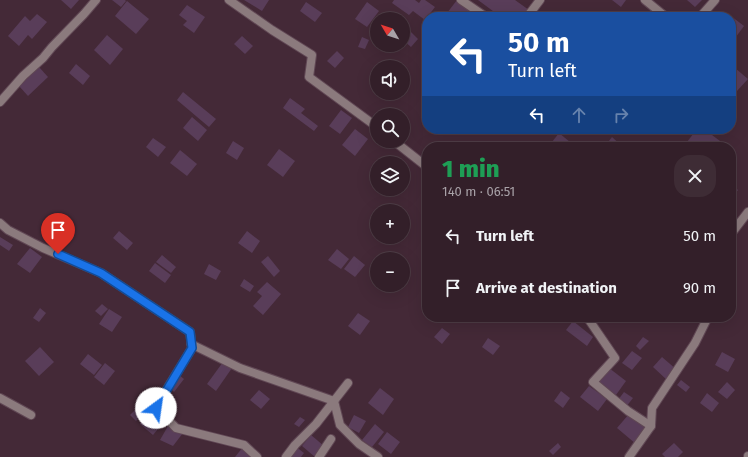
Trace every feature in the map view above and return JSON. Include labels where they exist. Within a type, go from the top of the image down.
[{"type":"street","points":[[0,102],[22,76],[43,58],[96,0]]},
{"type":"street","points":[[229,0],[272,30],[312,55],[309,77],[370,122]]},
{"type":"street","points":[[461,0],[479,12]]},
{"type":"street","points":[[531,12],[540,0]]},
{"type":"street","points":[[645,0],[660,12]]},
{"type":"street","points":[[704,12],[715,0]]},
{"type":"street","points":[[403,148],[422,163]]},
{"type":"street","points":[[736,228],[748,212]]},
{"type":"street","points":[[0,223],[8,230],[44,248],[101,273],[190,332],[192,348],[156,408],[176,428],[244,445],[257,457]]},
{"type":"street","points":[[590,322],[615,358],[593,382],[628,411],[651,426]]},
{"type":"street","points":[[629,457],[651,426],[652,408],[695,343],[706,322]]},
{"type":"street","points":[[191,344],[240,368],[334,401]]},
{"type":"street","points":[[286,457],[295,445],[316,424],[348,383]]},
{"type":"street","points":[[0,398],[31,415]]},
{"type":"street","points":[[334,401],[340,425],[359,444],[378,457]]},
{"type":"street","points":[[319,457],[332,438]]},
{"type":"building","points":[[61,0],[79,0],[71,9]]},
{"type":"building","points":[[112,0],[125,0],[126,1],[121,7]]},
{"type":"building","points":[[244,0],[269,0],[262,11]]},
{"type":"building","points":[[394,0],[415,0],[419,3],[421,0],[425,0],[435,7],[431,12],[422,12],[422,18],[413,11],[410,14],[410,12],[405,12],[392,3]]},
{"type":"building","points":[[457,0],[473,12],[448,12]]},
{"type":"building","points":[[478,0],[515,0],[529,10],[527,12],[494,12]]},
{"type":"building","points":[[612,0],[626,0],[621,7]]},
{"type":"building","points":[[687,0],[702,0],[695,7]]},
{"type":"building","points":[[127,1],[149,19],[136,34],[115,16]]},
{"type":"building","points":[[306,2],[322,13],[315,22],[300,11]]},
{"type":"building","points":[[367,2],[379,11],[370,12],[370,23],[367,27],[355,19]]},
{"type":"building","points":[[187,5],[205,17],[194,33],[183,25],[187,21],[179,15]]},
{"type":"building","points":[[37,14],[47,22],[32,39],[28,35],[19,46],[8,36],[25,16],[30,21]]},
{"type":"building","points":[[736,20],[744,26],[736,37]]},
{"type":"building","points":[[410,31],[418,39],[411,47],[410,46]]},
{"type":"building","points":[[107,35],[123,49],[110,65],[94,50]]},
{"type":"building","points":[[242,36],[253,46],[245,54],[234,44]]},
{"type":"building","points":[[362,37],[369,40],[365,49],[358,47]]},
{"type":"building","points":[[337,51],[344,58],[335,68],[327,61]]},
{"type":"building","points":[[76,64],[90,76],[83,85],[69,73]]},
{"type":"building","points":[[39,67],[48,77],[28,96],[19,86]]},
{"type":"building","points":[[736,69],[748,79],[737,91],[736,90]]},
{"type":"building","points":[[183,92],[216,119],[209,127],[177,100]]},
{"type":"building","points":[[290,98],[305,109],[301,113],[318,126],[314,131],[283,108]]},
{"type":"building","points":[[341,110],[352,118],[340,134],[329,126]]},
{"type":"building","points":[[192,117],[207,130],[198,141],[183,128]]},
{"type":"building","points":[[355,129],[368,139],[355,156],[342,145]]},
{"type":"building","points":[[558,134],[560,134],[570,142],[552,142]]},
{"type":"building","points":[[693,134],[711,134],[720,141],[719,142],[687,142]]},
{"type":"building","points":[[612,137],[618,142],[608,142]]},
{"type":"building","points":[[153,138],[166,147],[158,157],[146,147]]},
{"type":"building","points":[[233,141],[244,148],[237,160],[226,153]]},
{"type":"building","points":[[279,149],[295,161],[283,177],[267,165]]},
{"type":"building","points":[[180,150],[197,164],[187,176],[170,163]]},
{"type":"building","points":[[119,231],[133,243],[127,250],[113,238]]},
{"type":"building","points":[[247,231],[260,241],[252,253],[238,243]]},
{"type":"building","points":[[0,237],[13,245],[9,251],[0,245]]},
{"type":"building","points":[[30,248],[42,257],[30,273],[17,264]]},
{"type":"building","points":[[337,249],[349,259],[341,269],[328,260]]},
{"type":"building","points":[[162,255],[176,267],[171,273],[156,262]]},
{"type":"building","points":[[268,256],[280,271],[274,277],[261,262]]},
{"type":"building","points":[[354,256],[365,265],[355,277],[344,269]]},
{"type":"building","points":[[155,263],[171,275],[165,283],[149,271]]},
{"type":"building","points":[[209,264],[221,271],[216,280],[204,274]]},
{"type":"building","points":[[244,279],[254,286],[250,292],[240,286]]},
{"type":"building","points":[[267,282],[281,294],[263,315],[253,306],[262,296],[257,292]]},
{"type":"building","points":[[102,304],[108,309],[101,316],[95,311]]},
{"type":"building","points":[[40,308],[46,313],[39,322],[33,318]]},
{"type":"building","points":[[109,309],[122,317],[112,332],[99,324]]},
{"type":"building","points":[[358,313],[370,321],[360,335],[348,326]]},
{"type":"building","points":[[572,322],[574,322],[593,337],[587,346],[566,330]]},
{"type":"building","points":[[442,328],[450,334],[442,344],[434,337]]},
{"type":"building","points":[[643,337],[649,341],[640,350],[636,346]]},
{"type":"building","points":[[488,338],[500,346],[493,355],[482,347]]},
{"type":"building","points":[[40,347],[54,362],[39,376],[25,361]]},
{"type":"building","points":[[632,351],[642,358],[632,370],[622,363]]},
{"type":"building","points":[[722,352],[735,359],[728,372],[715,365]]},
{"type":"building","points":[[88,354],[102,365],[94,375],[80,364]]},
{"type":"building","points":[[662,357],[677,370],[667,380],[653,367]]},
{"type":"building","points":[[223,362],[232,368],[216,391],[207,384]]},
{"type":"building","points":[[105,363],[115,371],[104,385],[94,377]]},
{"type":"building","points":[[609,368],[626,381],[616,395],[599,382]]},
{"type":"building","points":[[179,375],[184,379],[174,392],[169,387]]},
{"type":"building","points":[[681,380],[690,387],[686,392],[677,385]]},
{"type":"building","points":[[727,382],[735,390],[727,399],[718,392]]},
{"type":"building","points":[[589,386],[607,399],[598,411],[580,397]]},
{"type":"building","points":[[380,388],[394,399],[383,415],[368,403]]},
{"type":"building","points":[[259,390],[270,399],[261,409],[250,400]]},
{"type":"building","points":[[561,391],[570,398],[563,408],[554,401]]},
{"type":"building","points":[[624,392],[633,398],[626,407],[618,400]]},
{"type":"building","points":[[707,393],[719,403],[712,412],[700,403]]},
{"type":"building","points":[[149,405],[167,418],[153,435],[140,424]]},
{"type":"building","points":[[136,409],[142,415],[136,421],[130,415]]},
{"type":"building","points":[[629,414],[648,430],[636,444],[617,428]]},
{"type":"building","points":[[354,415],[366,421],[359,433],[348,427]]},
{"type":"building","points":[[300,417],[305,420],[299,427],[294,424]]},
{"type":"building","points":[[375,424],[384,432],[372,447],[362,440]]},
{"type":"building","points":[[168,426],[183,433],[173,446],[160,440]]},
{"type":"building","points":[[387,432],[400,442],[391,454],[378,444]]},
{"type":"building","points":[[311,435],[324,446],[315,457],[302,446]]},
{"type":"building","points":[[558,443],[561,447],[553,455],[549,451]]},
{"type":"building","points":[[674,443],[683,452],[678,457],[665,457],[662,454]]},
{"type":"building","points":[[295,446],[304,453],[301,457],[287,457]]},
{"type":"building","points":[[243,447],[255,457],[235,457]]},
{"type":"route","points":[[58,254],[101,273],[190,332],[192,348],[156,408]]}]
